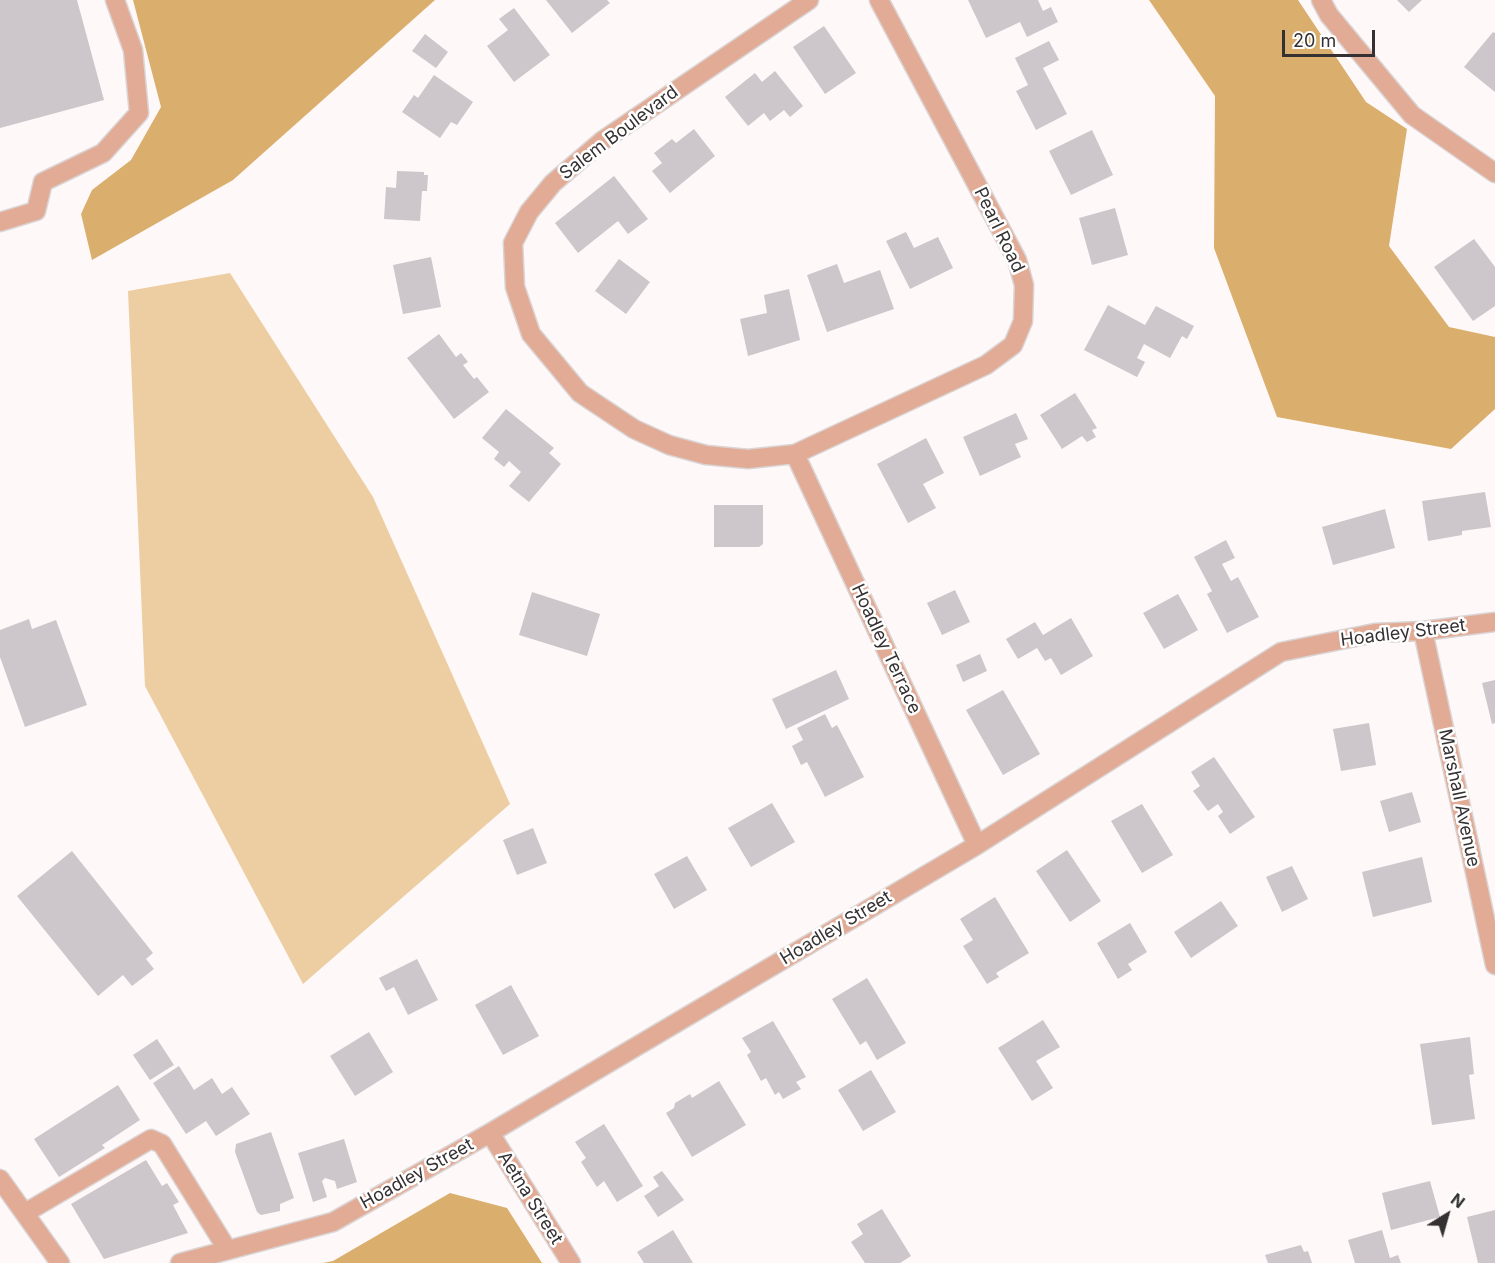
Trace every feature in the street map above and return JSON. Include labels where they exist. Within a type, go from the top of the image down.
[{"type":"street","points":[[0,222],[36,211],[43,182],[104,153],[139,113],[133,50],[115,0]]},
{"type":"street","name":"Salem Boulevard","points":[[795,454],[748,459],[706,455],[669,445],[634,429],[580,393],[531,334],[515,287],[513,243],[529,212],[553,183],[602,141],[808,0]]},
{"type":"street","name":"Pearl Road","points":[[795,454],[986,365],[1013,345],[1023,321],[1024,285],[1017,260],[879,0]]},
{"type":"street","points":[[1321,0],[1329,15],[1412,115],[1495,173]]},
{"type":"street","name":"Hoadley Terrace","points":[[795,454],[976,844]]},
{"type":"street","name":"Hoadley Street","points":[[180,1263],[333,1222],[490,1133],[976,844],[1281,652],[1375,633],[1423,631],[1495,622]]},
{"type":"street","name":"Marshall Avenue","points":[[1423,631],[1495,965]]},
{"type":"street","name":"Aetna Street","points":[[490,1133],[571,1263]]},
{"type":"street","points":[[25,1214],[151,1139],[162,1144],[226,1249]]},
{"type":"street","points":[[0,1179],[60,1263]]},
{"type":"shaded area","points":[[133,0],[435,0],[233,180],[92,260],[81,214],[92,190],[131,160],[161,107]]},
{"type":"shaded area","points":[[1149,0],[1298,0],[1366,102],[1407,129],[1389,246],[1449,327],[1495,337],[1495,409],[1451,449],[1277,417],[1214,248],[1215,96]]},
{"type":"shaded area","points":[[230,273],[373,497],[510,804],[303,984],[145,686],[128,291]]},
{"type":"shaded area","points":[[450,1193],[507,1208],[542,1263],[323,1263],[333,1261]]},
{"type":"building","points":[[0,0],[77,0],[104,100],[0,128]]},
{"type":"building","points":[[546,0],[607,0],[610,3],[572,33]]},
{"type":"building","points":[[968,0],[1038,0],[1043,11],[1051,7],[1058,22],[1027,37],[1020,22],[986,38]]},
{"type":"building","points":[[1397,0],[1422,0],[1409,12]]},
{"type":"building","points":[[514,8],[550,55],[514,82],[487,46],[508,30],[499,19]]},
{"type":"building","points":[[824,26],[856,73],[825,94],[793,47]]},
{"type":"building","points":[[1493,32],[1495,33],[1495,92],[1464,67]]},
{"type":"building","points":[[425,34],[448,52],[436,68],[412,51]]},
{"type":"building","points":[[1049,41],[1059,60],[1043,68],[1067,114],[1036,130],[1016,91],[1028,85],[1015,58]]},
{"type":"building","points":[[775,71],[803,106],[790,117],[784,110],[770,121],[764,113],[748,126],[725,97],[755,73],[762,82]]},
{"type":"building","points":[[434,75],[473,102],[457,125],[451,122],[440,138],[402,112],[414,95],[418,98]]},
{"type":"building","points":[[694,129],[715,156],[670,193],[652,171],[662,163],[654,153],[672,139],[676,143]]},
{"type":"building","points":[[1092,130],[1113,175],[1071,195],[1049,151]]},
{"type":"building","points":[[397,171],[424,172],[424,175],[428,175],[427,191],[422,191],[420,221],[384,219],[386,187],[396,188]]},
{"type":"building","points":[[614,176],[648,219],[628,234],[618,221],[578,253],[555,223]]},
{"type":"building","points":[[1115,208],[1128,255],[1092,265],[1079,218]]},
{"type":"building","points":[[906,232],[914,248],[938,237],[953,268],[910,289],[886,241]]},
{"type":"building","points":[[1474,239],[1495,267],[1495,306],[1473,321],[1434,267]]},
{"type":"building","points":[[431,257],[441,307],[403,314],[393,265]]},
{"type":"building","points":[[619,259],[650,282],[626,314],[595,291]]},
{"type":"building","points":[[837,264],[844,283],[880,270],[894,309],[827,332],[807,275]]},
{"type":"building","points":[[789,289],[800,340],[748,356],[740,319],[767,313],[764,295]]},
{"type":"building","points":[[1108,305],[1145,325],[1156,306],[1194,326],[1187,339],[1182,336],[1170,358],[1144,344],[1137,358],[1145,362],[1137,377],[1084,350]]},
{"type":"building","points":[[439,334],[456,357],[461,353],[468,362],[463,365],[489,392],[454,419],[407,358]]},
{"type":"building","points":[[1075,393],[1097,428],[1092,430],[1096,437],[1087,442],[1082,436],[1062,449],[1040,415]]},
{"type":"building","points":[[506,409],[554,448],[549,453],[561,464],[529,502],[509,486],[521,472],[509,461],[504,467],[494,459],[499,452],[482,438]]},
{"type":"building","points":[[1016,413],[1028,439],[1015,444],[1021,457],[980,476],[963,437]]},
{"type":"building","points":[[926,438],[944,473],[923,484],[936,508],[908,523],[877,464]]},
{"type":"building","points":[[1485,492],[1491,527],[1462,531],[1462,535],[1428,541],[1422,501]]},
{"type":"building","points":[[714,505],[763,505],[763,544],[759,547],[714,547]]},
{"type":"building","points":[[1385,509],[1395,548],[1333,565],[1322,527]]},
{"type":"building","points":[[1226,540],[1235,558],[1222,564],[1231,581],[1238,577],[1259,617],[1227,633],[1207,594],[1212,591],[1194,557]]},
{"type":"building","points":[[955,590],[970,622],[942,635],[927,603]]},
{"type":"building","points":[[532,592],[600,614],[587,656],[519,635]]},
{"type":"building","points":[[1178,594],[1198,630],[1164,649],[1143,613]]},
{"type":"building","points":[[1071,618],[1093,656],[1061,675],[1051,658],[1045,661],[1037,648],[1018,659],[1006,639],[1035,622],[1043,635]]},
{"type":"building","points":[[29,619],[32,629],[56,620],[87,705],[25,727],[0,657],[0,630]]},
{"type":"building","points":[[980,654],[987,671],[963,682],[956,665]]},
{"type":"building","points":[[836,670],[849,699],[786,729],[772,699]]},
{"type":"building","points":[[1495,680],[1495,723],[1492,724],[1482,683]]},
{"type":"building","points":[[1003,690],[1040,754],[1003,775],[966,710]]},
{"type":"building","points":[[825,714],[832,728],[837,725],[864,777],[825,797],[807,762],[801,765],[792,746],[803,740],[797,728]]},
{"type":"building","points":[[1369,723],[1376,765],[1341,771],[1333,729]]},
{"type":"building","points":[[1214,757],[1255,817],[1230,834],[1218,816],[1223,812],[1218,804],[1208,811],[1193,791],[1200,786],[1191,772]]},
{"type":"building","points":[[1412,792],[1421,822],[1389,832],[1380,801]]},
{"type":"building","points":[[772,803],[795,842],[751,867],[728,828]]},
{"type":"building","points":[[1142,804],[1173,855],[1142,873],[1111,821]]},
{"type":"building","points":[[533,828],[547,863],[517,875],[503,840]]},
{"type":"building","points":[[1067,850],[1101,901],[1070,922],[1036,871]]},
{"type":"building","points":[[72,851],[153,953],[146,959],[154,969],[132,986],[123,975],[98,996],[17,896]]},
{"type":"building","points":[[687,856],[707,890],[674,909],[654,874]]},
{"type":"building","points":[[1422,857],[1432,902],[1373,917],[1362,872]]},
{"type":"building","points":[[1292,866],[1308,899],[1282,912],[1266,877]]},
{"type":"building","points":[[995,897],[1029,953],[996,973],[999,977],[987,984],[963,946],[973,940],[960,919]]},
{"type":"building","points":[[1221,901],[1238,926],[1191,958],[1174,932]]},
{"type":"building","points":[[1130,923],[1147,952],[1128,964],[1132,970],[1118,979],[1097,943]]},
{"type":"building","points":[[417,959],[438,1000],[408,1015],[394,987],[386,991],[379,978]]},
{"type":"building","points":[[867,978],[906,1043],[877,1060],[866,1041],[860,1045],[832,999]]},
{"type":"building","points":[[511,985],[539,1036],[503,1055],[475,1005]]},
{"type":"building","points":[[1043,1020],[1060,1047],[1036,1061],[1053,1088],[1032,1101],[998,1048]]},
{"type":"building","points":[[773,1021],[806,1077],[796,1082],[801,1089],[783,1099],[779,1092],[775,1095],[766,1078],[761,1081],[747,1055],[751,1052],[742,1038]]},
{"type":"building","points":[[369,1032],[393,1072],[355,1096],[330,1056]]},
{"type":"building","points":[[1470,1037],[1474,1074],[1469,1075],[1475,1119],[1432,1125],[1420,1044]]},
{"type":"building","points":[[157,1039],[174,1065],[150,1080],[133,1055]]},
{"type":"building","points":[[179,1066],[194,1090],[212,1078],[222,1094],[232,1087],[250,1114],[216,1136],[206,1121],[186,1134],[153,1083]]},
{"type":"building","points":[[871,1070],[896,1112],[863,1131],[838,1090]]},
{"type":"building","points":[[719,1081],[746,1125],[692,1157],[666,1113],[674,1108],[675,1103],[690,1094],[692,1098]]},
{"type":"building","points":[[118,1085],[140,1120],[102,1145],[105,1148],[59,1177],[34,1139]]},
{"type":"building","points":[[604,1124],[643,1186],[617,1202],[604,1181],[597,1187],[581,1162],[586,1158],[575,1142]]},
{"type":"building","points":[[271,1132],[294,1198],[280,1204],[280,1211],[261,1215],[257,1212],[235,1152],[236,1144]]},
{"type":"building","points":[[344,1139],[357,1182],[337,1189],[335,1181],[325,1178],[322,1181],[327,1197],[313,1202],[298,1153]]},
{"type":"building","points":[[146,1160],[162,1186],[167,1183],[179,1202],[173,1205],[188,1233],[104,1259],[71,1204]]},
{"type":"building","points":[[662,1171],[684,1200],[658,1217],[644,1196],[659,1186],[653,1177]]},
{"type":"building","points":[[1430,1181],[1440,1217],[1391,1230],[1382,1193]]},
{"type":"building","points":[[882,1209],[911,1256],[900,1263],[865,1263],[851,1242],[863,1234],[857,1224]]},
{"type":"building","points":[[1495,1210],[1495,1263],[1478,1263],[1467,1217]]},
{"type":"building","points":[[673,1230],[693,1263],[644,1263],[637,1252]]},
{"type":"building","points":[[1382,1230],[1390,1258],[1398,1255],[1401,1263],[1355,1263],[1348,1240]]},
{"type":"building","points":[[1301,1245],[1304,1252],[1308,1251],[1312,1263],[1268,1263],[1265,1255]]}]
